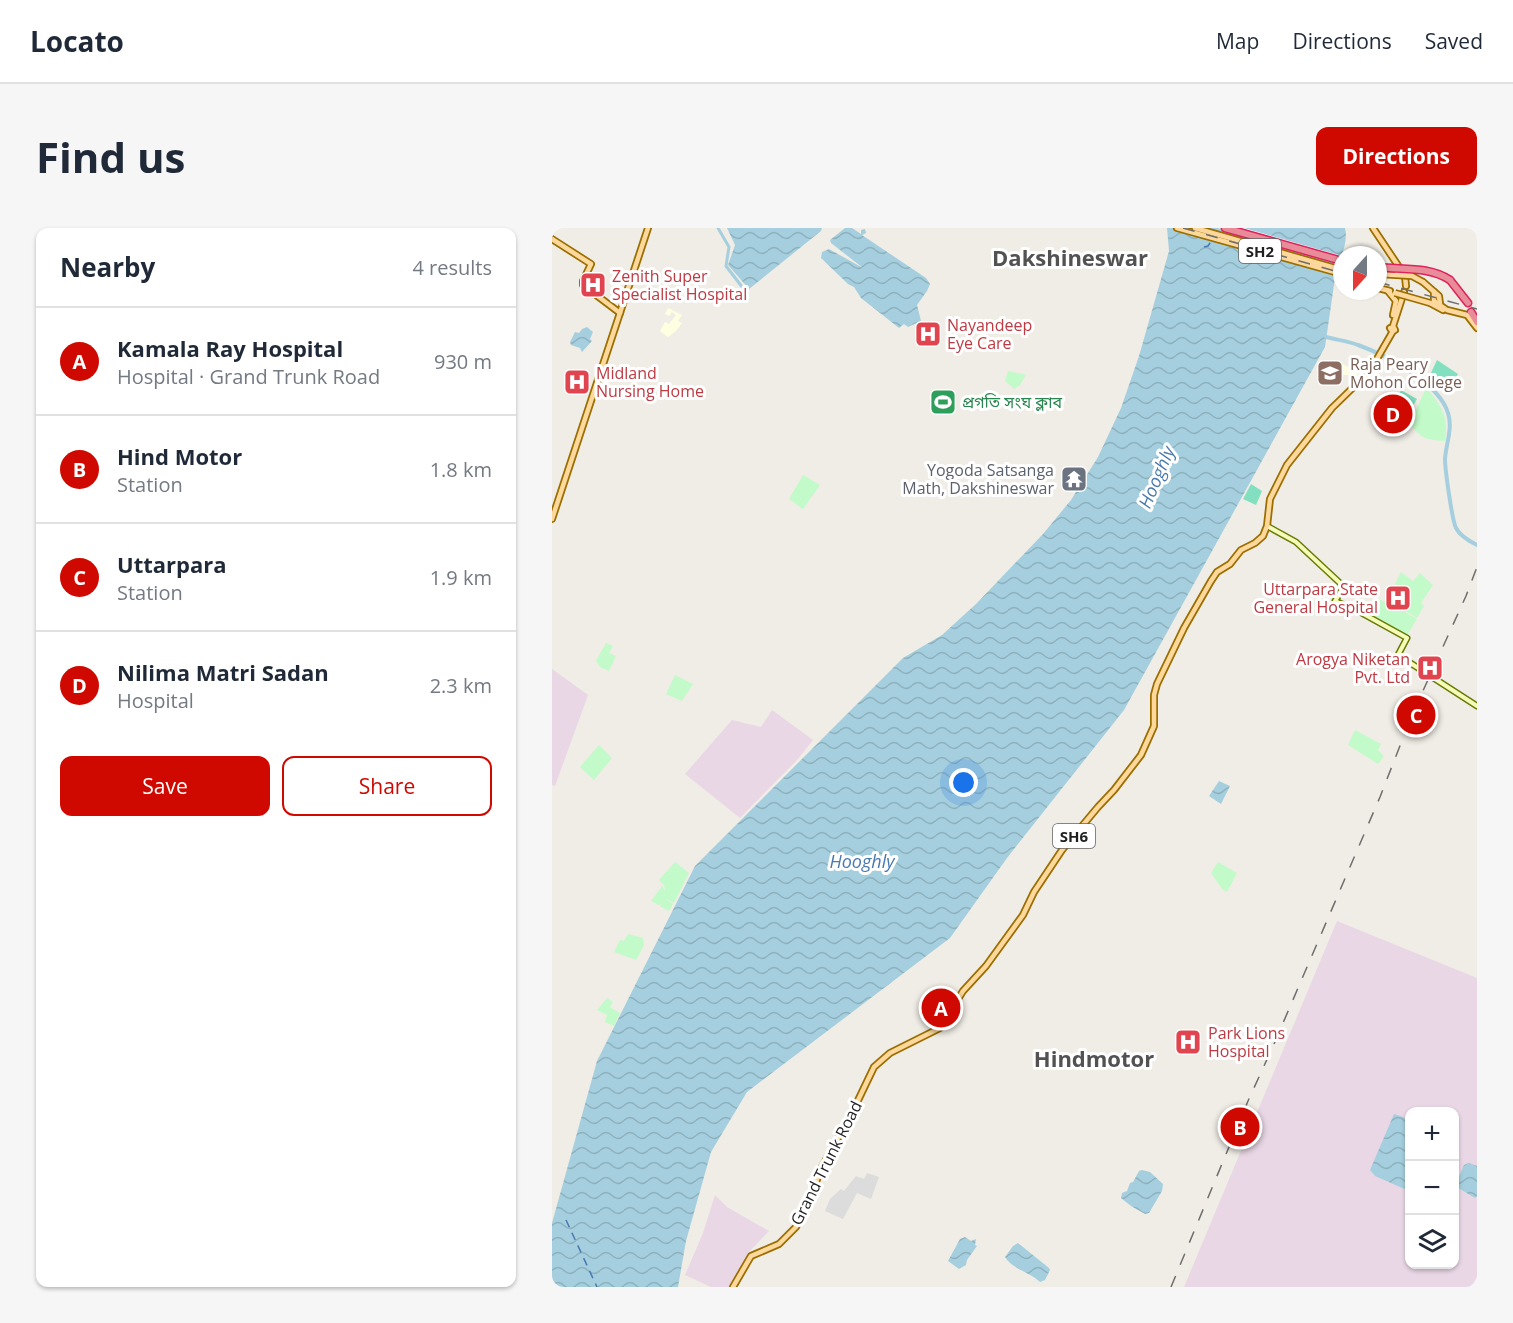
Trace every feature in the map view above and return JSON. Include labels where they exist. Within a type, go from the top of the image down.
[{"type":"highway","points":[[1225,228],[1333,257]]},
{"type":"highway","points":[[1237,228],[1333,256]]},
{"type":"highway","points":[[1387,271],[1426,273],[1449,281],[1466,302]]},
{"type":"highway","points":[[1473,315],[1477,322]]},
{"type":"main road","points":[[552,512],[646,228]]},
{"type":"main road","name":"SH2","points":[[1177,228],[1333,271]]},
{"type":"main road","name":"SH2","points":[[1195,228],[1333,267]]},
{"type":"main road","points":[[1373,228],[1405,276],[1406,286]]},
{"type":"main road","points":[[552,239],[591,264],[583,285],[618,313]]},
{"type":"main road","points":[[1387,272],[1412,276],[1423,282],[1434,292],[1433,299],[1445,308],[1458,313]]},
{"type":"main road","points":[[1388,291],[1430,303],[1447,312],[1473,315],[1477,328]]},
{"type":"main road","points":[[1388,291],[1396,302],[1392,329]]},
{"type":"main road","points":[[1404,292],[1388,343],[1378,361],[1368,374],[1332,408],[1287,466],[1270,499],[1267,526],[1296,542],[1341,583],[1344,588],[1335,602],[1358,611],[1407,638],[1398,655],[1477,706]]},
{"type":"main road","points":[[552,519],[618,313]]},
{"type":"main road","name":"Grand Trunk Road","points":[[733,1287],[751,1256],[778,1244],[798,1224],[822,1167],[852,1115],[874,1067],[890,1053],[941,1027],[963,991],[986,966],[1023,915],[1034,892],[1062,850],[1116,788],[1140,755],[1154,726],[1156,687],[1188,621],[1214,575],[1230,564],[1241,550],[1261,539],[1267,526]]},
{"type":"shaded area","points":[[668,308],[682,315],[678,321],[682,323],[668,337],[660,331],[665,322],[669,324],[676,315],[672,312],[669,316],[665,314]]},
{"type":"shaded area","points":[[1355,355],[1367,362],[1357,375],[1336,375],[1330,378],[1318,370],[1321,366],[1325,369],[1327,365],[1334,369],[1339,362],[1348,367]]},
{"type":"shaded area","points":[[552,669],[588,695],[555,786],[552,785]]},
{"type":"shaded area","points":[[772,710],[813,740],[798,759],[740,818],[685,774],[732,720],[761,727]]},
{"type":"shaded area","points":[[1337,921],[1477,978],[1477,1277],[1471,1287],[1184,1287]]},
{"type":"shaded area","points":[[867,1173],[879,1177],[871,1199],[857,1193],[843,1219],[825,1211],[830,1199],[841,1189],[844,1191],[856,1176],[864,1179]]},
{"type":"shaded area","points":[[715,1195],[727,1207],[769,1231],[749,1252],[732,1287],[711,1287],[685,1275],[703,1233]]},
{"type":"green space","points":[[1437,360],[1458,374],[1449,390],[1429,377]]},
{"type":"green space","points":[[1008,371],[1026,375],[1020,385],[1014,389],[1005,381]]},
{"type":"green space","points":[[1426,388],[1443,412],[1446,425],[1445,441],[1425,438],[1410,423]]},
{"type":"green space","points":[[1401,390],[1417,399],[1407,417],[1392,408]]},
{"type":"green space","points":[[803,475],[820,485],[803,509],[789,499]]},
{"type":"green space","points":[[1251,484],[1262,491],[1256,505],[1243,499]]},
{"type":"green space","points":[[1401,572],[1413,581],[1420,573],[1433,585],[1421,603],[1424,606],[1417,618],[1407,612],[1407,608],[1406,613],[1417,619],[1406,637],[1372,617],[1374,613],[1370,611],[1378,598],[1393,606],[1398,606],[1400,602],[1409,606],[1405,603],[1406,600],[1402,599],[1404,592],[1395,584]]},
{"type":"green space","points":[[606,643],[613,646],[609,653],[616,656],[609,671],[600,667],[596,661]]},
{"type":"green space","points":[[675,675],[693,684],[682,701],[666,694]]},
{"type":"green space","points":[[1355,730],[1381,744],[1378,750],[1384,756],[1378,764],[1348,745]]},
{"type":"green space","points":[[599,745],[612,758],[594,780],[580,767]]},
{"type":"green space","points":[[675,862],[689,873],[674,903],[664,898],[673,904],[669,911],[660,906],[661,904],[651,901],[662,886],[665,891],[664,885],[659,880]]},
{"type":"green space","points":[[1218,862],[1237,873],[1227,892],[1222,889],[1211,873]]},
{"type":"green space","points":[[628,934],[643,938],[644,945],[636,960],[614,952],[620,940],[624,941]]},
{"type":"green space","points":[[607,998],[613,1002],[610,1007],[620,1013],[614,1026],[605,1022],[607,1015],[597,1010]]},
{"type":"water","points":[[727,228],[822,228],[749,289],[728,265],[735,245]]},
{"type":"water","points":[[845,228],[852,228],[861,234],[861,230],[865,229],[866,233],[862,235],[926,278],[930,284],[917,305],[921,321],[908,327],[904,324],[899,328],[861,298],[854,287],[821,258],[822,252],[829,249],[863,268],[831,243],[830,240]]},
{"type":"water","name":"Hooghly","points":[[1167,228],[1345,228],[1346,237],[1344,246],[1333,246],[1333,292],[1325,347],[1124,710],[1007,858],[950,938],[747,1092],[711,1152],[686,1241],[678,1287],[552,1287],[552,1223],[597,1061],[695,866],[903,658],[942,635],[976,604],[1043,534],[1071,500],[1098,457],[1121,408],[1139,356],[1169,251]]},
{"type":"water","points":[[587,327],[593,332],[590,339],[592,341],[582,352],[570,342],[575,332],[579,333]]},
{"type":"water","points":[[1219,781],[1230,786],[1221,804],[1209,796]]},
{"type":"water","points":[[1394,1114],[1405,1118],[1405,1189],[1375,1176],[1370,1170]]},
{"type":"water","points":[[1469,1163],[1477,1166],[1477,1196],[1475,1198],[1459,1188],[1459,1177],[1464,1165]]},
{"type":"water","points":[[1142,1170],[1150,1172],[1163,1184],[1162,1191],[1149,1213],[1145,1214],[1121,1198],[1122,1193],[1127,1191],[1130,1183]]},
{"type":"water","points":[[965,1237],[971,1241],[976,1239],[975,1245],[977,1246],[966,1265],[959,1269],[948,1261],[960,1239]]},
{"type":"water","points":[[1018,1243],[1049,1268],[1045,1280],[1040,1282],[1012,1265],[1005,1257]]},
{"type":"pier","points":[[1218,228],[1244,228],[1333,253],[1333,260]]},
{"type":"waterway","points":[[718,228],[729,247],[726,266],[746,292]]},
{"type":"waterway","points":[[1326,337],[1350,342],[1396,363],[1423,381],[1443,402],[1449,419],[1450,430],[1445,459],[1454,523],[1462,536],[1477,545]]},
{"type":"ferry route","points":[[1204,247],[1208,246],[1212,240]]},
{"type":"ferry route","points":[[566,1220],[597,1287]]},
{"type":"railway","points":[[1183,228],[1333,270]]},
{"type":"railway","points":[[1387,284],[1477,309]]},
{"type":"railway","points":[[1171,1287],[1248,1101],[1380,797],[1412,715],[1477,567]]},
{"type":"place","name":"Zenith Super Specialist Hospital","points":[[593,285]]},
{"type":"place","name":"Nayandeep Eye Care","points":[[928,334]]},
{"type":"place","name":"Raja Peary Mohon College","points":[[1330,373]]},
{"type":"place","name":"Midland Nursing Home","points":[[577,382]]},
{"type":"place","name":"প্রগতি সংঘ ক্লাব","points":[[943,402]]},
{"type":"place","name":"Nilima Matri Sadan","points":[[1393,414]]},
{"type":"place","name":"Yogoda Satsanga Math, Dakshineswar","points":[[1074,479]]},
{"type":"place","name":"Uttarpara State General Hospital","points":[[1398,598]]},
{"type":"place","name":"Arogya Niketan Pvt. Ltd","points":[[1430,668]]},
{"type":"place","name":"Uttarpara","points":[[1416,715]]},
{"type":"place","name":"Kamala Ray Hospital","points":[[941,1008]]},
{"type":"place","name":"Park Lions Hospital","points":[[1188,1042]]},
{"type":"place","name":"Hind Motor","points":[[1240,1127]]},
{"type":"district","name":"Dakshineswar","points":[[1070,257]]},
{"type":"district","name":"Hindmotor","points":[[1094,1058]]}]
